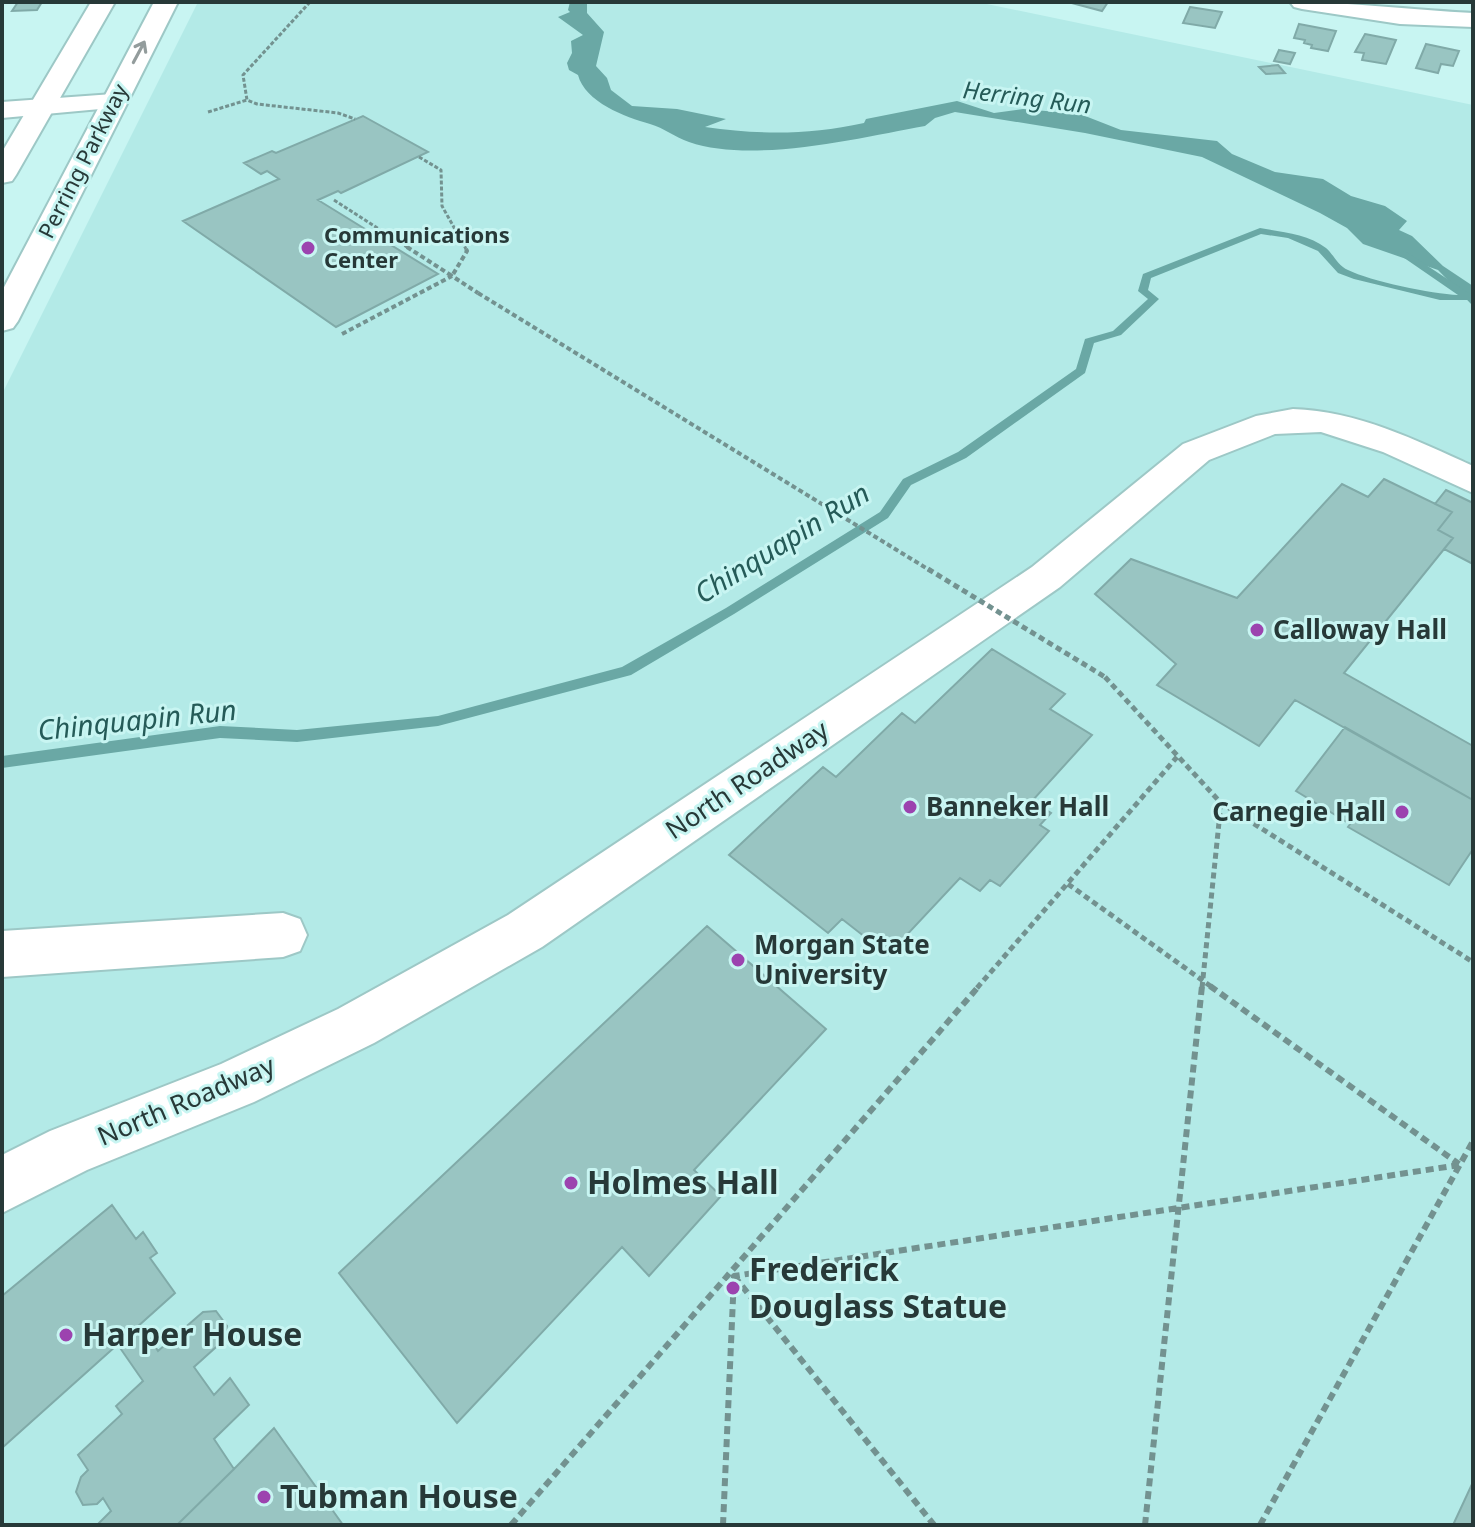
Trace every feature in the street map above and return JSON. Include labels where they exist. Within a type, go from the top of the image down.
[{"type":"main road","points":[[2,175],[103,2]]},
{"type":"main road","name":"Perring Parkway","points":[[2,321],[166,2]]},
{"type":"main road","points":[[1302,2],[1400,17],[1473,20]]},
{"type":"main road","points":[[2,110],[113,102]]},
{"type":"main road","name":"North Roadway","points":[[2,1185],[69,1150],[235,1084],[342,1032],[525,931],[1046,577],[1196,452],[1268,424],[1293,420],[1323,421],[1395,444],[1473,481]]},
{"type":"main road","points":[[2,954],[283,935]]},
{"type":"path","points":[[247,100],[243,75],[310,2]]},
{"type":"path","points":[[208,112],[247,100],[257,104],[338,113],[355,119]]},
{"type":"path","points":[[342,334],[452,276],[467,251],[459,231],[444,211],[440,198],[441,170],[419,157]]},
{"type":"path","points":[[334,200],[478,293],[1105,677],[1221,803],[1473,962]]},
{"type":"path","points":[[511,1525],[1177,757]]},
{"type":"path","points":[[1145,1525],[1221,803]]},
{"type":"path","points":[[1068,884],[1459,1165]]},
{"type":"path","points":[[1260,1525],[1473,1141]]},
{"type":"path","points":[[732,1273],[1179,1210],[1459,1165]]},
{"type":"path","points":[[723,1525],[732,1273]]},
{"type":"path","points":[[732,1273],[934,1525]]},
{"type":"shaded area","name":"Morgan State University","points":[[198,2],[977,2],[1473,105],[1473,1525],[2,1525],[2,394]]},
{"type":"shaded area","name":"Herring Run","points":[[570,2],[587,2],[587,13],[604,32],[596,66],[607,78],[611,90],[632,106],[677,109],[726,119],[705,127],[785,132],[844,127],[864,123],[866,119],[957,101],[994,113],[1023,109],[1080,114],[1121,130],[1217,141],[1232,154],[1275,172],[1323,179],[1351,196],[1385,206],[1407,221],[1399,230],[1412,236],[1443,266],[1473,286],[1473,306],[1438,270],[1363,244],[1347,228],[1320,213],[1202,157],[1085,133],[955,112],[935,118],[925,126],[806,147],[744,150],[689,142],[597,101],[582,85],[578,75],[569,70],[567,63],[572,53],[571,41],[583,35],[558,17],[570,12]]},
{"type":"building","points":[[18,2],[42,2],[37,10],[12,11]]},
{"type":"building","points":[[1068,2],[1108,2],[1102,11]]},
{"type":"building","points":[[1190,7],[1222,12],[1215,28],[1183,23]]},
{"type":"building","points":[[1299,24],[1336,31],[1328,51],[1311,48],[1312,45],[1304,43],[1305,40],[1294,38]]},
{"type":"building","points":[[1365,34],[1396,40],[1386,64],[1362,60],[1364,53],[1355,52]]},
{"type":"building","points":[[1426,44],[1459,51],[1453,66],[1441,64],[1438,73],[1416,68]]},
{"type":"building","points":[[1279,50],[1295,53],[1290,64],[1274,61]]},
{"type":"building","points":[[1278,65],[1285,73],[1266,74],[1259,67]]},
{"type":"building","name":"Communications Center","points":[[363,116],[428,152],[341,193],[338,191],[318,200],[438,274],[336,327],[183,221],[279,179],[267,171],[261,174],[244,163],[272,151],[276,153]]},
{"type":"building","name":"Calloway Hall","points":[[1384,479],[1452,512],[1438,530],[1453,538],[1344,673],[1473,746],[1473,800],[1295,700],[1259,746],[1157,685],[1176,664],[1095,594],[1131,559],[1237,598],[1342,484],[1368,497]]},
{"type":"building","points":[[1446,490],[1473,503],[1473,564],[1444,549],[1453,538],[1438,530],[1452,512],[1435,504]]},
{"type":"building","name":"Banneker Hall","points":[[992,649],[1065,694],[1050,709],[1092,735],[1032,801],[1051,813],[1040,825],[1049,831],[1000,886],[990,880],[980,891],[960,878],[888,955],[842,919],[828,933],[729,855],[823,767],[836,777],[902,713],[915,723]]},
{"type":"building","name":"Carnegie Hall","points":[[1345,727],[1473,800],[1473,849],[1449,885],[1348,827],[1350,824],[1296,791]]},
{"type":"building","name":"Holmes Hall","points":[[707,926],[826,1029],[694,1170],[721,1196],[649,1276],[622,1247],[457,1423],[339,1273]]},
{"type":"building","name":"Harper House","points":[[112,1205],[136,1239],[143,1232],[157,1253],[150,1258],[175,1293],[2,1448],[2,1296]]},
{"type":"building","points":[[216,1311],[227,1326],[224,1340],[194,1367],[214,1395],[230,1378],[249,1405],[214,1439],[234,1469],[177,1525],[97,1525],[111,1511],[103,1498],[97,1504],[83,1505],[76,1492],[81,1477],[88,1470],[78,1455],[122,1414],[116,1406],[143,1381],[118,1345],[141,1325],[158,1351],[203,1312]]},
{"type":"building","name":"Tubman House","points":[[274,1428],[343,1525],[177,1525],[234,1469]]},
{"type":"building","points":[[1473,1482],[1473,1525],[1453,1525]]},
{"type":"waterway","name":"Chinquapin Run","points":[[2,762],[220,732],[297,736],[438,721],[626,671],[730,611],[884,515],[907,482],[962,455],[1081,371],[1089,341],[1117,333],[1154,299],[1143,291],[1146,276],[1260,231],[1290,236],[1321,249],[1341,271],[1357,277],[1440,297],[1470,298]]},
{"type":"waterway","name":"Herring Run","points":[[1402,253],[1468,297]]},
{"type":"place","name":"Communications Center","points":[[308,248]]},
{"type":"place","name":"Calloway Hall","points":[[1257,630]]},
{"type":"place","name":"Banneker Hall","points":[[910,807]]},
{"type":"place","name":"Carnegie Hall","points":[[1402,812]]},
{"type":"place","name":"Morgan State University","points":[[738,960]]},
{"type":"place","name":"Holmes Hall","points":[[571,1183]]},
{"type":"place","name":"Frederick Douglass Statue","points":[[733,1288]]},
{"type":"place","name":"Harper House","points":[[66,1335]]},
{"type":"place","name":"Tubman House","points":[[264,1497]]}]
